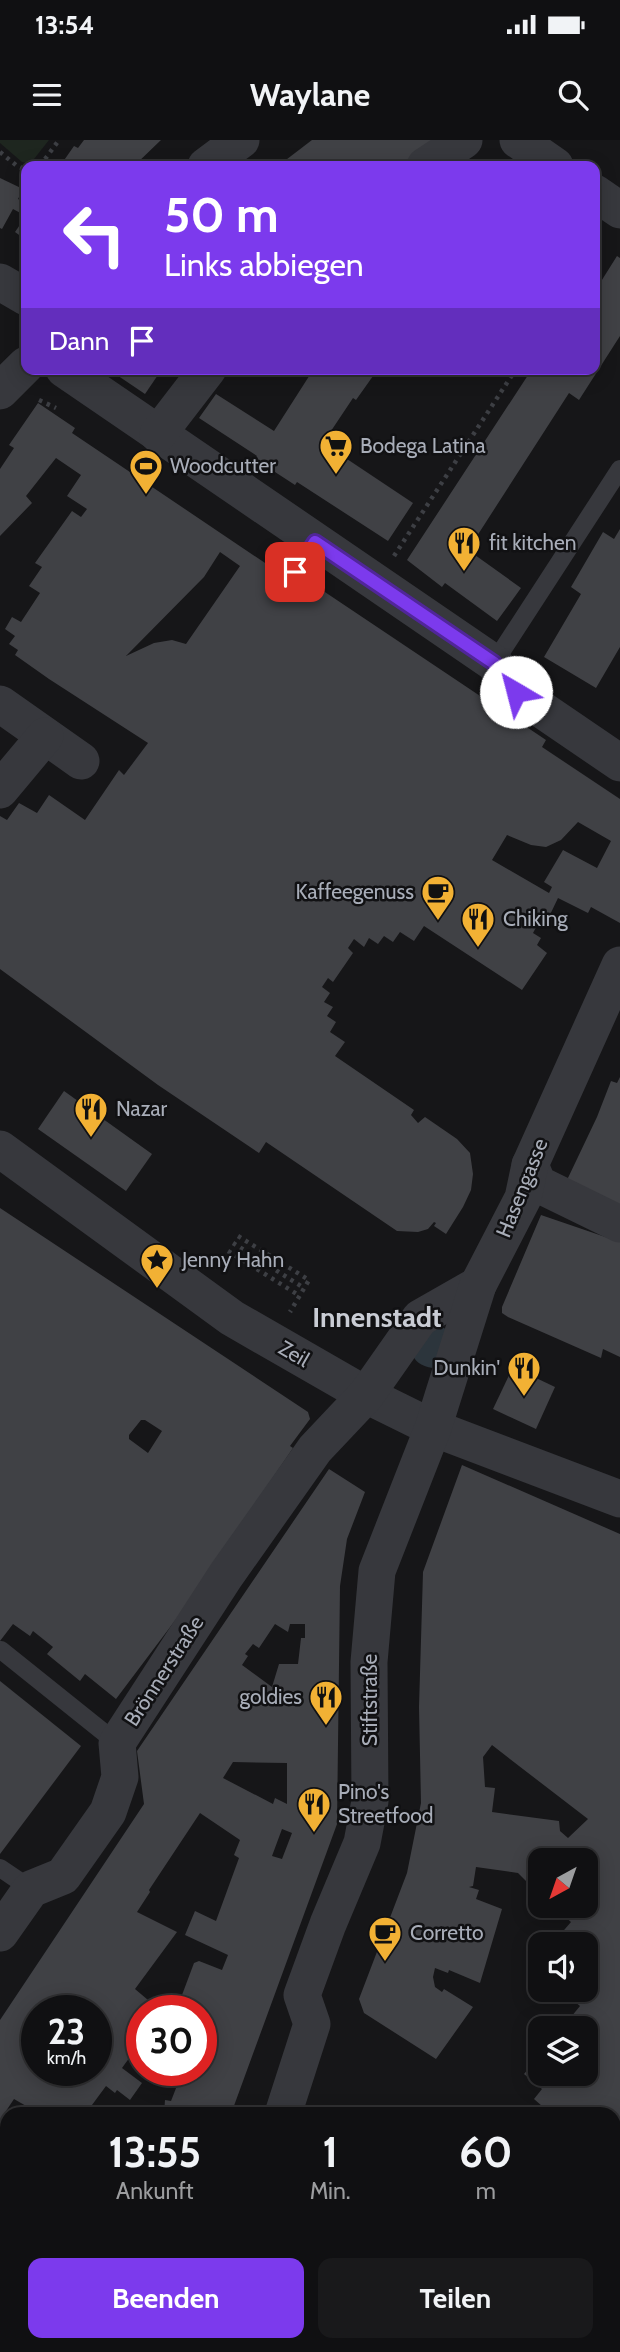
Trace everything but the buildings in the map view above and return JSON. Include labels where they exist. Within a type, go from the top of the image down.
[{"type":"street","points":[[213,161],[241,140]]},
{"type":"street","points":[[432,161],[464,140]]},
{"type":"street","points":[[518,140],[548,161]]},
{"type":"street","points":[[600,196],[620,210]]},
{"type":"street","points":[[0,282],[21,295]]},
{"type":"street","points":[[0,391],[21,370]]},
{"type":"street","points":[[73,375],[494,663],[511,700],[620,763]]},
{"type":"street","points":[[158,434],[203,375]]},
{"type":"street","points":[[0,704],[81,761]]},
{"type":"street","points":[[0,790],[45,736]]},
{"type":"street","name":"Hasengasse","points":[[478,1285],[523,1198],[530,1165],[620,965]]},
{"type":"street","name":"Zeil","points":[[0,1149],[232,1318],[366,1395],[433,1428],[620,1499]]},
{"type":"street","points":[[530,1165],[538,1184],[620,1224]]},
{"type":"street","points":[[366,1395],[420,1318],[478,1285]]},
{"type":"street","name":"Stiftstraße","points":[[285,2107],[312,2024],[302,1995],[362,1843],[370,1801],[369,1662],[377,1571],[433,1428],[478,1285]]},
{"type":"street","name":"Brönnerstraße","points":[[31,1889],[63,1876],[108,1812],[120,1777],[117,1743],[222,1582],[315,1449],[366,1395]]},
{"type":"street","points":[[0,1933],[31,1889]]},
{"type":"lane","points":[[494,663],[620,469]]},
{"type":"lane","points":[[295,572],[315,542]]},
{"type":"lane","points":[[1,1650],[117,1743]]},
{"type":"lane","points":[[0,1868],[31,1889]]},
{"type":"path","points":[[44,161],[59,140]]},
{"type":"path","points":[[0,152],[21,168]]},
{"type":"path","points":[[391,561],[512,375]]},
{"type":"path","points":[[238,1236],[309,1280],[272,1341]]},
{"type":"path","points":[[233,1243],[304,1288]]},
{"type":"path","points":[[228,1251],[300,1296]]},
{"type":"shaded area","points":[[0,140],[49,140],[32,161],[21,161],[0,143]]},
{"type":"shaded area","points":[[437,1325],[446,1329],[433,1368],[418,1363],[410,1350]]},
{"type":"place","name":"Bodega Latina","points":[[336,476]]},
{"type":"place","name":"Woodcutter","points":[[146,496]]},
{"type":"place","name":"fit kitchen","points":[[464,573]]},
{"type":"place","name":"Kaffeegenuss","points":[[438,922]]},
{"type":"place","name":"Chiking","points":[[478,949]]},
{"type":"place","name":"Nazar","points":[[91,1139]]},
{"type":"place","name":"Jenny Hahn","points":[[157,1290]]},
{"type":"place","name":"Dunkin'","points":[[524,1398]]},
{"type":"place","name":"goldies","points":[[326,1727]]},
{"type":"place","name":"Pino's Streetfood","points":[[314,1834]]},
{"type":"place","name":"Corretto","points":[[385,1963]]},
{"type":"district","name":"Innenstadt","points":[[377,1317]]},
{"type":"route","points":[[295,572],[315,542],[494,663],[516,692]]}]
